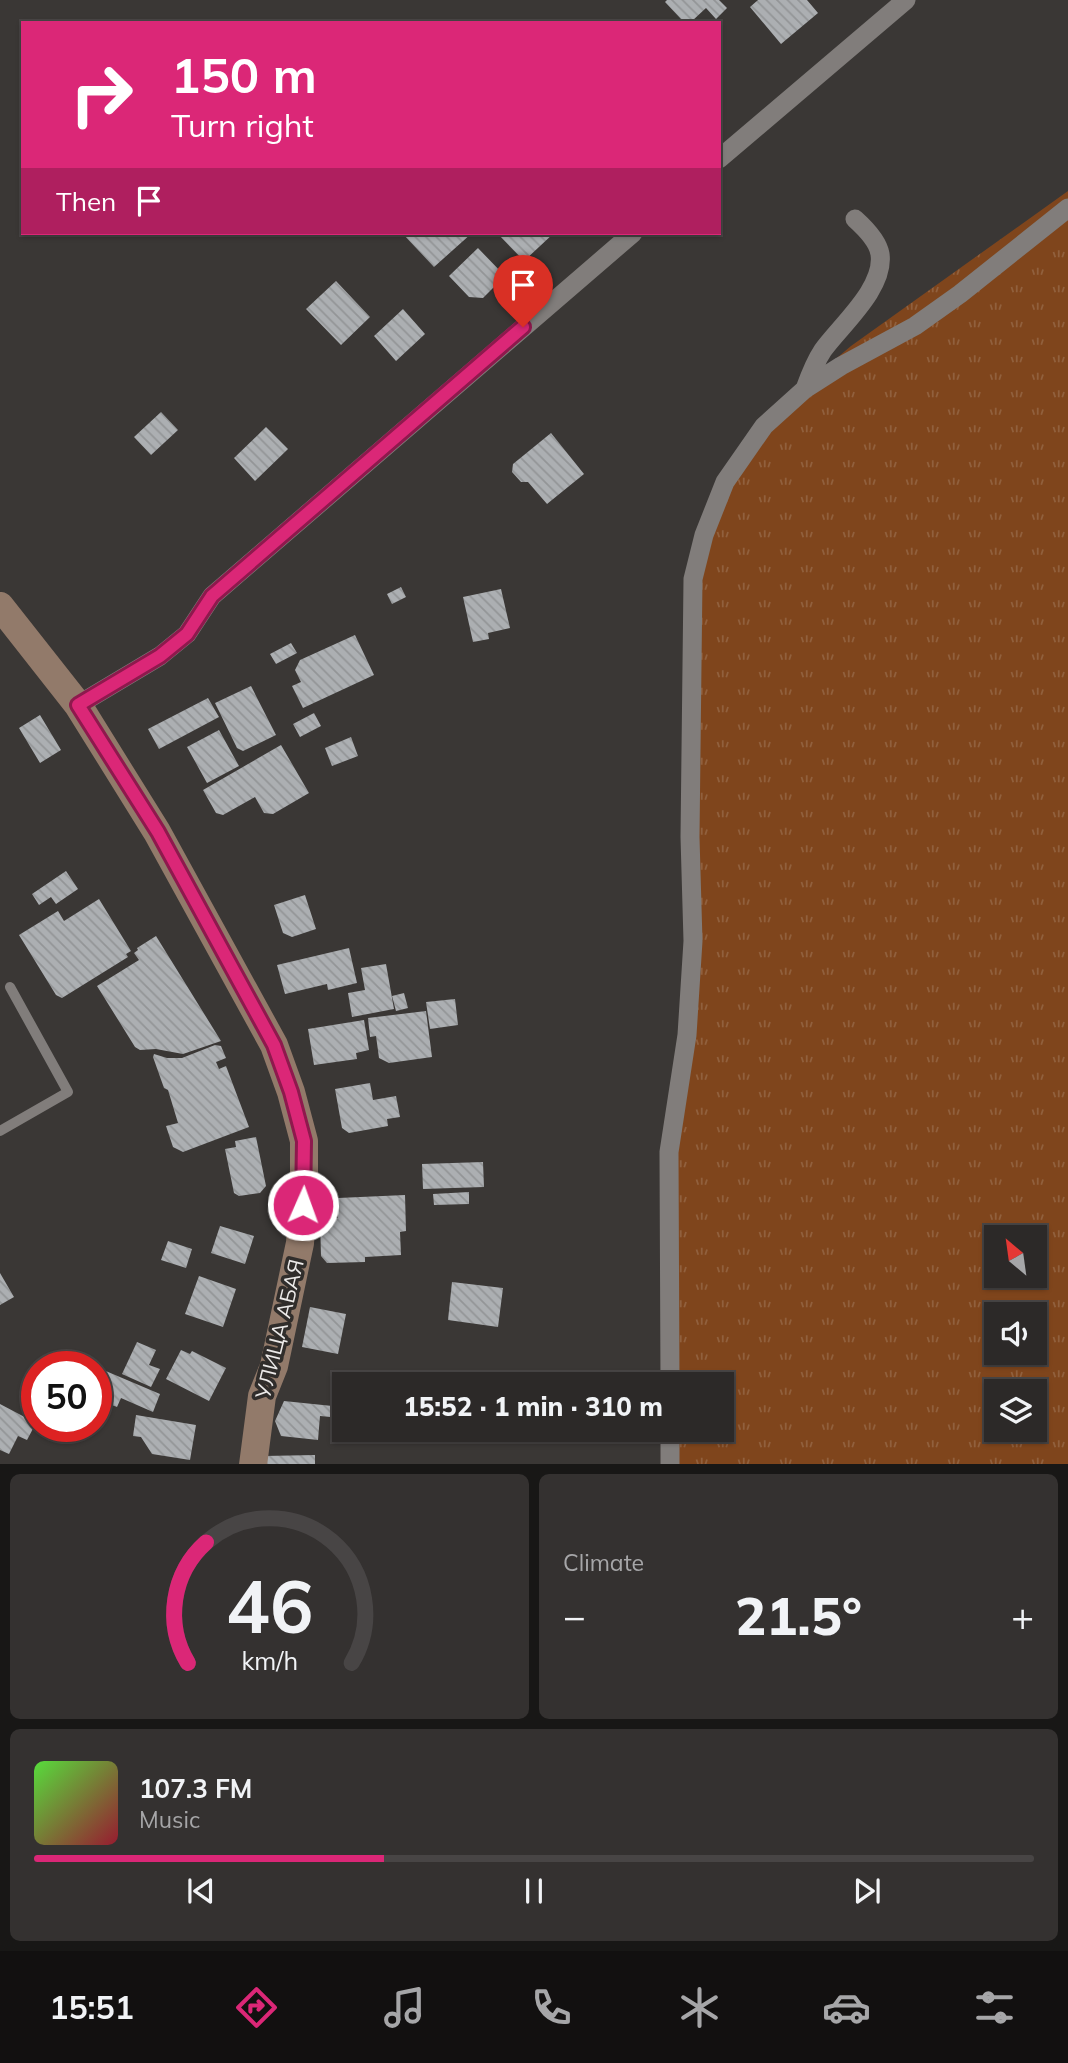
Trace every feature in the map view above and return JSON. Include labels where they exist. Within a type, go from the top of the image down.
[{"type":"main road","name":"УЛИЦА АБАЯ","points":[[0,606],[78,705],[158,832],[274,1045],[291,1092],[304,1141],[300,1243],[274,1366],[262,1396],[253,1464]]},
{"type":"street","points":[[721,157],[906,0]]},
{"type":"street","points":[[670,1372],[670,1152],[687,1035],[693,941],[693,579],[704,535],[724,482],[764,426],[805,389],[915,326],[960,295],[1068,208]]},
{"type":"street","points":[[805,389],[824,349],[845,326],[878,273],[880,254],[869,232],[855,219]]},
{"type":"street","points":[[78,705],[160,656],[187,634],[212,596],[631,235]]},
{"type":"street","points":[[670,1442],[670,1464]]},
{"type":"lane","points":[[0,1131],[68,1092],[10,987]]},
{"type":"green space","points":[[1068,191],[1068,1464],[667,1464],[668,1442],[734,1442],[734,1372],[672,1372],[673,1179],[686,985],[693,590],[720,505],[778,408],[851,346]]},
{"type":"building","points":[[719,0],[727,8],[716,19],[706,8],[692,21],[681,19],[665,2]]},
{"type":"building","points":[[758,0],[807,0],[818,13],[781,44],[750,7]]},
{"type":"building","points":[[404,235],[470,235],[434,267]]},
{"type":"building","points":[[499,235],[552,235],[524,261]]},
{"type":"building","points":[[478,248],[505,276],[483,298],[469,297],[449,276]]},
{"type":"building","points":[[336,281],[370,317],[341,345],[306,309]]},
{"type":"building","points":[[403,309],[425,334],[396,361],[374,336]]},
{"type":"building","points":[[161,412],[178,430],[151,455],[134,437]]},
{"type":"building","points":[[266,427],[288,449],[255,481],[234,458]]},
{"type":"building","points":[[551,433],[584,474],[547,504],[528,482],[521,482],[512,472],[513,464]]},
{"type":"building","points":[[401,587],[406,597],[392,604],[387,594]]},
{"type":"building","points":[[501,589],[510,628],[488,633],[489,639],[473,642],[463,597]]},
{"type":"building","points":[[355,635],[374,675],[303,708],[292,686],[301,682],[295,670],[300,660]]},
{"type":"building","points":[[291,643],[297,653],[276,664],[270,654]]},
{"type":"building","points":[[251,686],[276,735],[243,751],[237,748],[215,703]]},
{"type":"building","points":[[208,698],[219,717],[159,749],[148,729]]},
{"type":"building","points":[[314,713],[321,726],[300,737],[293,724]]},
{"type":"building","points":[[40,715],[61,750],[40,763],[19,728]]},
{"type":"building","points":[[219,730],[239,766],[207,783],[187,747]]},
{"type":"building","points":[[351,737],[358,756],[332,766],[325,748]]},
{"type":"building","points":[[281,745],[309,793],[273,814],[264,813],[255,797],[223,815],[216,813],[203,790]]},
{"type":"building","points":[[66,871],[78,889],[56,904],[51,897],[39,905],[32,894]]},
{"type":"building","points":[[305,895],[316,929],[292,937],[283,933],[274,905]]},
{"type":"building","points":[[99,899],[131,951],[126,954],[128,957],[62,998],[56,995],[19,935],[58,911],[64,921]]},
{"type":"building","points":[[156,936],[221,1041],[183,1054],[156,1049],[140,1050],[135,1047],[97,986],[139,960],[134,953],[137,948]]},
{"type":"building","points":[[349,948],[357,983],[328,990],[327,984],[285,994],[277,965]]},
{"type":"building","points":[[386,964],[394,1009],[352,1017],[348,993],[365,990],[361,968]]},
{"type":"building","points":[[404,993],[408,1008],[396,1011],[392,996]]},
{"type":"building","points":[[455,999],[458,1025],[430,1029],[426,1002]]},
{"type":"building","points":[[426,1011],[432,1057],[389,1063],[379,1058],[376,1036],[370,1037],[368,1018]]},
{"type":"building","points":[[364,1020],[369,1050],[356,1053],[357,1059],[314,1065],[308,1029]]},
{"type":"building","points":[[215,1045],[221,1046],[226,1058],[216,1062],[219,1069],[226,1066],[249,1127],[183,1152],[173,1147],[166,1126],[178,1123],[168,1090],[164,1088],[153,1057],[154,1054],[167,1058],[182,1058]]},
{"type":"building","points":[[370,1083],[373,1100],[396,1096],[400,1117],[387,1119],[388,1126],[349,1133],[342,1128],[335,1089]]},
{"type":"building","points":[[256,1137],[266,1186],[260,1193],[239,1196],[234,1193],[225,1149],[236,1147],[235,1141]]},
{"type":"building","points":[[483,1162],[484,1187],[423,1189],[422,1164]]},
{"type":"building","points":[[469,1192],[469,1204],[434,1205],[433,1194]]},
{"type":"building","points":[[405,1195],[406,1231],[400,1232],[401,1255],[365,1257],[365,1262],[327,1263],[321,1256],[320,1219],[338,1218],[338,1198]]},
{"type":"building","points":[[220,1226],[254,1236],[245,1264],[211,1253]]},
{"type":"building","points":[[168,1241],[192,1249],[186,1268],[161,1260]]},
{"type":"building","points":[[0,1273],[14,1297],[0,1305]]},
{"type":"building","points":[[199,1276],[236,1289],[223,1327],[185,1314]]},
{"type":"building","points":[[452,1282],[503,1288],[498,1327],[448,1320]]},
{"type":"building","points":[[310,1307],[346,1314],[338,1354],[302,1347]]},
{"type":"building","points":[[137,1342],[156,1350],[149,1365],[160,1369],[151,1387],[122,1374]]},
{"type":"building","points":[[181,1350],[190,1354],[192,1351],[226,1368],[209,1401],[166,1379]]},
{"type":"building","points":[[112,1374],[160,1394],[153,1412],[121,1398],[117,1407],[112,1405]]},
{"type":"building","points":[[284,1401],[332,1406],[332,1417],[320,1416],[318,1440],[281,1436],[275,1421]]},
{"type":"building","points":[[0,1404],[21,1415],[21,1437],[18,1436],[9,1454],[0,1450]]},
{"type":"building","points":[[136,1415],[196,1425],[190,1460],[152,1454],[141,1437],[133,1436]]},
{"type":"building","points":[[315,1455],[315,1464],[265,1464],[264,1456]]},
{"type":"route","points":[[303,1205],[304,1141],[291,1092],[274,1045],[158,832],[78,705],[160,656],[187,634],[212,596],[523,327]]}]
